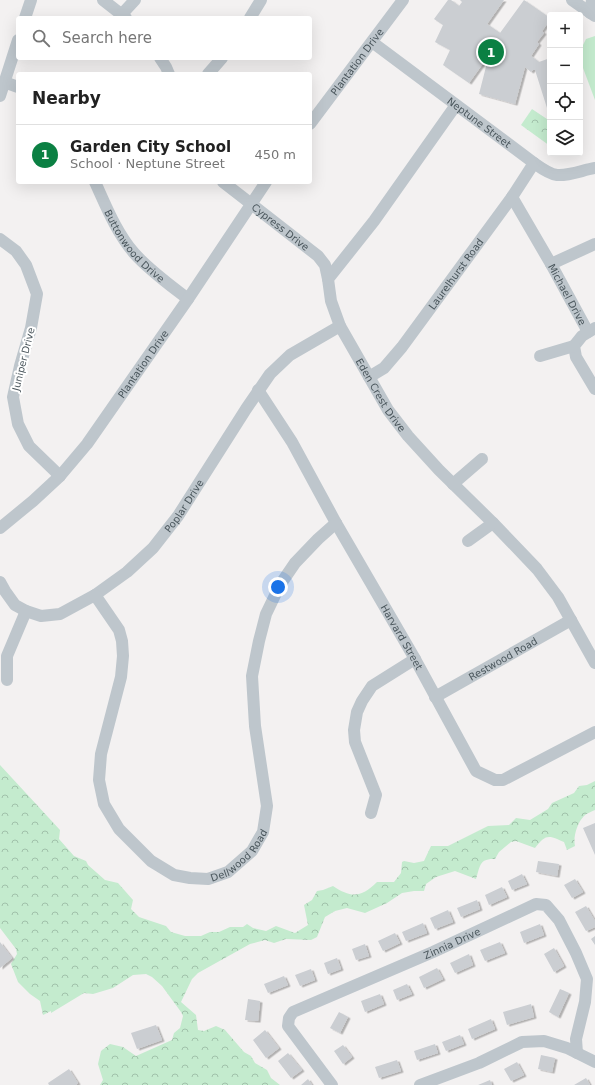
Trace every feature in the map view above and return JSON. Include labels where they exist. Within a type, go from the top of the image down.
[{"type":"street","points":[[26,16],[31,0]]},
{"type":"street","points":[[103,0],[124,16],[135,0]]},
{"type":"street","points":[[251,16],[261,0]]},
{"type":"street","name":"Plantation Drive","points":[[312,121],[403,0]]},
{"type":"street","points":[[572,0],[592,15]]},
{"type":"street","points":[[592,0],[592,15]]},
{"type":"street","name":"Neptune Street","points":[[372,42],[549,173],[564,175],[595,168]]},
{"type":"street","points":[[0,96],[16,46]]},
{"type":"street","points":[[161,60],[168,72]]},
{"type":"street","points":[[210,72],[220,60]]},
{"type":"street","points":[[4,82],[16,86]]},
{"type":"street","points":[[328,279],[374,221],[456,104]]},
{"type":"street","name":"Laurelhurst Road","points":[[369,377],[384,368],[402,347],[512,197],[534,163]]},
{"type":"street","name":"Buttonwood Drive","points":[[96,184],[111,218],[134,253],[188,299]]},
{"type":"street","name":"Cypress Drive","points":[[226,184],[318,256],[324,265],[328,279]]},
{"type":"street","name":"Plantation Drive","points":[[0,528],[33,501],[60,476],[87,444],[188,299],[265,184]]},
{"type":"street","name":"Michael Drive","points":[[512,197],[591,330],[582,336],[574,346]]},
{"type":"street","name":"Juniper Drive","points":[[0,239],[16,250],[26,265],[37,294],[31,328],[14,397],[18,424],[29,446],[60,476]]},
{"type":"street","points":[[551,264],[595,244]]},
{"type":"street","name":"Eden Crest Drive","points":[[328,279],[331,301],[340,326],[388,410],[408,436],[537,569],[558,596],[595,663]]},
{"type":"street","name":"Poplar Drive","points":[[0,582],[15,605],[26,611],[41,616],[60,614],[95,595],[127,572],[153,548],[178,516],[258,390],[270,374],[290,355],[340,326]]},
{"type":"street","points":[[540,356],[574,346],[576,356],[595,389]]},
{"type":"street","name":"Harvard Street","points":[[258,390],[292,442],[336,523],[415,659],[476,771],[495,780],[503,780],[595,732]]},
{"type":"street","points":[[453,484],[482,459]]},
{"type":"street","points":[[468,541],[493,522]]},
{"type":"street","name":"Dellwood Road","points":[[95,595],[119,630],[122,641],[123,656],[121,677],[101,754],[99,780],[104,804],[119,829],[151,860],[174,875],[208,879],[228,872],[252,851],[262,832],[267,806],[255,726],[252,676],[266,614],[280,585],[295,563],[336,523]]},
{"type":"street","points":[[6,680],[7,656],[26,611]]},
{"type":"street","name":"Restwood Road","points":[[435,697],[571,620]]},
{"type":"street","points":[[371,813],[376,795],[355,742],[354,730],[357,712],[372,686],[415,659]]},
{"type":"street","name":"Zinnia Drive","points":[[332,1085],[288,1026],[289,1018],[293,1012],[433,952],[536,904],[546,905],[560,920],[586,978],[585,1002],[576,1039],[577,1053]]},
{"type":"street","points":[[420,1085],[479,1063],[522,1042],[544,1041],[567,1048],[595,1062]]},
{"type":"green space","points":[[595,36],[595,100],[583,68],[583,45],[586,39]]},
{"type":"green space","points":[[532,109],[547,119],[547,144],[521,125]]},
{"type":"green space","points":[[0,765],[60,830],[59,839],[74,856],[86,861],[88,865],[105,880],[118,883],[133,900],[131,909],[139,917],[166,926],[171,932],[185,936],[201,936],[210,932],[219,932],[230,927],[243,927],[247,924],[253,928],[266,931],[276,926],[295,933],[308,925],[304,905],[312,900],[317,891],[333,886],[345,893],[356,894],[366,891],[377,882],[394,882],[401,873],[402,862],[414,863],[424,861],[431,846],[448,846],[488,826],[509,825],[516,818],[530,820],[548,809],[552,803],[574,793],[579,786],[587,785],[595,781],[595,810],[584,816],[575,834],[575,846],[567,850],[564,842],[551,837],[542,840],[535,848],[516,841],[511,842],[499,852],[495,859],[486,860],[481,864],[476,879],[455,871],[436,877],[426,884],[424,891],[402,893],[387,903],[365,913],[347,908],[335,911],[325,917],[317,937],[311,940],[286,939],[274,943],[265,940],[250,944],[198,973],[192,979],[181,1002],[196,1015],[198,1030],[204,1031],[216,1026],[225,1030],[244,1052],[251,1056],[255,1063],[267,1070],[271,1078],[280,1085],[100,1085],[103,1080],[98,1064],[101,1051],[110,1044],[123,1047],[136,1056],[172,1040],[174,1033],[180,1028],[183,1016],[162,986],[146,974],[133,975],[113,988],[93,994],[84,993],[51,1013],[51,1011],[43,1015],[40,1001],[30,994],[18,982],[11,964],[17,954],[16,949],[0,928]]},
{"type":"building","points":[[448,0],[451,0],[459,6],[462,2],[460,0],[504,0],[487,24],[500,33],[524,0],[547,16],[547,24],[542,31],[544,33],[537,42],[539,44],[531,56],[539,62],[547,59],[547,108],[535,70],[531,72],[525,67],[515,104],[479,94],[489,55],[469,83],[443,65],[450,50],[435,42],[443,25],[434,19]]},
{"type":"building","points":[[595,823],[595,855],[583,828]]},
{"type":"building","points":[[538,861],[559,864],[557,876],[536,872]]},
{"type":"building","points":[[522,874],[527,884],[512,890],[508,881]]},
{"type":"building","points":[[575,879],[583,892],[572,898],[564,885]]},
{"type":"building","points":[[502,887],[507,897],[489,905],[485,895]]},
{"type":"building","points":[[477,900],[480,909],[461,917],[457,908]]},
{"type":"building","points":[[586,906],[595,921],[595,927],[586,931],[575,912]]},
{"type":"building","points":[[448,910],[453,922],[435,929],[430,918]]},
{"type":"building","points":[[423,923],[427,933],[406,941],[402,932]]},
{"type":"building","points":[[540,924],[544,935],[524,943],[520,932]]},
{"type":"building","points":[[395,933],[400,943],[383,951],[378,941]]},
{"type":"building","points":[[595,936],[595,945],[591,939]]},
{"type":"building","points":[[0,942],[12,958],[0,968]]},
{"type":"building","points":[[500,942],[505,953],[485,961],[480,950]]},
{"type":"building","points":[[365,944],[369,956],[356,960],[352,949]]},
{"type":"building","points":[[554,948],[564,966],[554,972],[544,954]]},
{"type":"building","points":[[469,954],[473,965],[455,973],[450,963]]},
{"type":"building","points":[[337,958],[341,969],[328,974],[324,963]]},
{"type":"building","points":[[437,968],[443,979],[424,988],[419,977]]},
{"type":"building","points":[[311,969],[315,980],[300,986],[295,975]]},
{"type":"building","points":[[284,976],[288,985],[268,993],[264,984]]},
{"type":"building","points":[[407,984],[412,994],[397,1000],[393,990]]},
{"type":"building","points":[[560,989],[569,993],[558,1017],[549,1012]]},
{"type":"building","points":[[380,994],[384,1004],[365,1012],[361,1001]]},
{"type":"building","points":[[248,999],[260,1001],[258,1021],[245,1020]]},
{"type":"building","points":[[531,1004],[534,1017],[507,1025],[503,1012]]},
{"type":"building","points":[[339,1012],[348,1017],[340,1033],[330,1028]]},
{"type":"building","points":[[491,1019],[495,1029],[472,1039],[468,1029]]},
{"type":"building","points":[[156,1025],[162,1040],[137,1049],[131,1033]]},
{"type":"building","points":[[265,1030],[279,1048],[266,1058],[253,1040]]},
{"type":"building","points":[[460,1035],[464,1044],[446,1051],[442,1042]]},
{"type":"building","points":[[435,1044],[438,1053],[417,1060],[414,1051]]},
{"type":"building","points":[[343,1045],[352,1057],[343,1064],[334,1051]]},
{"type":"building","points":[[288,1053],[302,1070],[291,1078],[278,1061]]},
{"type":"building","points":[[541,1055],[555,1058],[552,1072],[538,1069]]},
{"type":"building","points":[[397,1060],[401,1071],[379,1078],[375,1067]]},
{"type":"building","points":[[517,1062],[524,1075],[511,1081],[504,1069]]},
{"type":"building","points":[[69,1069],[78,1083],[76,1085],[49,1085],[48,1083]]},
{"type":"building","points":[[586,1078],[590,1085],[574,1085]]},
{"type":"building","points":[[308,1079],[312,1085],[301,1085]]},
{"type":"building","points":[[490,1080],[492,1085],[478,1085]]},
{"type":"place","name":"Garden City School","points":[[491,52]]}]
